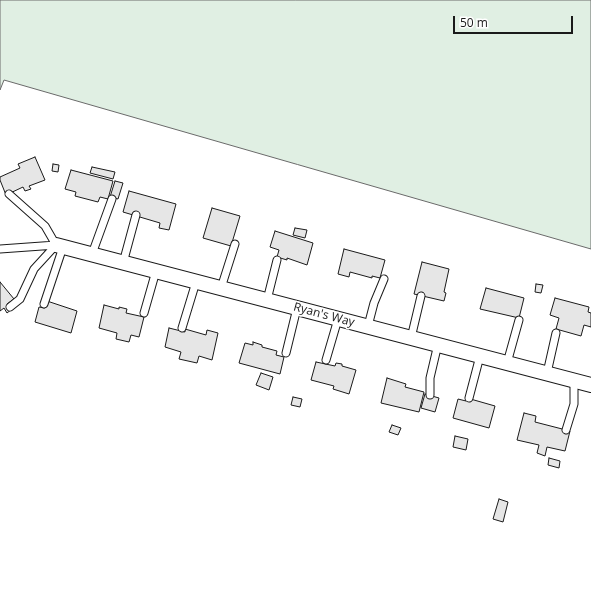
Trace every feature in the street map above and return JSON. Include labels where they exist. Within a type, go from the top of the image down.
[{"type":"street","name":"Ryan's Way","points":[[60,246],[591,385]]},
{"type":"lane","points":[[9,194],[45,226],[60,246]]},
{"type":"lane","points":[[92,254],[112,199]]},
{"type":"lane","points":[[123,263],[136,215]]},
{"type":"lane","points":[[221,288],[235,244]]},
{"type":"lane","points":[[0,249],[60,246]]},
{"type":"lane","points":[[44,304],[60,246]]},
{"type":"lane","points":[[10,307],[20,299],[34,269],[60,246]]},
{"type":"lane","points":[[267,300],[278,260]]},
{"type":"lane","points":[[144,313],[156,271]]},
{"type":"lane","points":[[368,326],[374,303],[384,278]]},
{"type":"lane","points":[[182,328],[196,282]]},
{"type":"lane","points":[[411,338],[421,296]]},
{"type":"lane","points":[[286,353],[297,308]]},
{"type":"lane","points":[[326,360],[338,318]]},
{"type":"lane","points":[[507,363],[518,320]]},
{"type":"lane","points":[[547,373],[556,333]]},
{"type":"lane","points":[[430,395],[430,378],[438,344]]},
{"type":"lane","points":[[469,398],[480,356]]},
{"type":"lane","points":[[566,430],[574,404],[574,380]]},
{"type":"green space","points":[[0,0],[591,0],[591,249],[4,80],[0,90]]},
{"type":"building","points":[[35,157],[45,180],[29,186],[31,189],[25,191],[23,187],[6,195],[0,177],[20,168],[18,164]]},
{"type":"building","points":[[53,164],[59,165],[58,172],[52,171]]},
{"type":"building","points":[[92,167],[115,172],[113,179],[90,173]]},
{"type":"building","points":[[71,170],[113,181],[108,199],[100,197],[98,202],[75,196],[76,192],[65,189]]},
{"type":"building","points":[[115,181],[123,183],[118,199],[110,197]]},
{"type":"building","points":[[129,191],[176,204],[169,230],[159,228],[160,223],[123,212]]},
{"type":"building","points":[[212,208],[240,216],[231,246],[203,238]]},
{"type":"building","points":[[295,228],[307,230],[305,238],[293,235]]},
{"type":"building","points":[[275,231],[313,243],[307,265],[287,258],[287,260],[277,257],[279,250],[270,247]]},
{"type":"building","points":[[344,249],[385,260],[380,278],[372,276],[372,278],[350,272],[349,277],[338,274]]},
{"type":"building","points":[[422,262],[449,269],[444,292],[446,293],[444,301],[414,294]]},
{"type":"building","points":[[0,282],[14,299],[7,304],[12,309],[7,313],[4,308],[0,311]]},
{"type":"building","points":[[536,284],[543,285],[541,293],[535,292]]},
{"type":"building","points":[[486,288],[524,298],[519,318],[480,309]]},
{"type":"building","points":[[555,298],[589,307],[588,312],[591,313],[591,327],[584,325],[581,336],[556,329],[559,318],[550,315]]},
{"type":"building","points":[[47,301],[77,311],[71,333],[35,322],[39,307],[45,308]]},
{"type":"building","points":[[104,305],[119,309],[119,307],[127,309],[126,313],[144,317],[139,337],[131,335],[129,342],[116,339],[117,333],[99,328]]},
{"type":"building","points":[[169,328],[185,332],[185,329],[206,335],[207,330],[218,333],[212,360],[199,356],[197,363],[179,359],[181,352],[165,347]]},
{"type":"building","points":[[253,342],[262,345],[262,347],[277,351],[276,355],[284,357],[280,374],[239,363],[245,343],[253,345]]},
{"type":"building","points":[[316,362],[335,366],[336,363],[342,364],[342,366],[356,370],[349,394],[333,389],[334,386],[311,380]]},
{"type":"building","points":[[261,373],[273,377],[269,390],[256,385]]},
{"type":"building","points":[[387,378],[406,384],[405,387],[424,392],[419,412],[381,403]]},
{"type":"building","points":[[425,394],[439,398],[435,412],[421,408]]},
{"type":"building","points":[[293,397],[302,399],[300,407],[291,405]]},
{"type":"building","points":[[467,398],[495,406],[489,428],[453,418],[458,399],[466,401]]},
{"type":"building","points":[[524,413],[536,416],[535,422],[570,431],[565,451],[547,447],[545,456],[537,453],[539,445],[517,440]]},
{"type":"building","points":[[392,425],[401,428],[398,435],[389,432]]},
{"type":"building","points":[[455,436],[468,439],[466,450],[453,447]]},
{"type":"building","points":[[549,458],[560,461],[559,468],[548,465]]},
{"type":"building","points":[[499,499],[508,502],[503,522],[493,519]]}]
